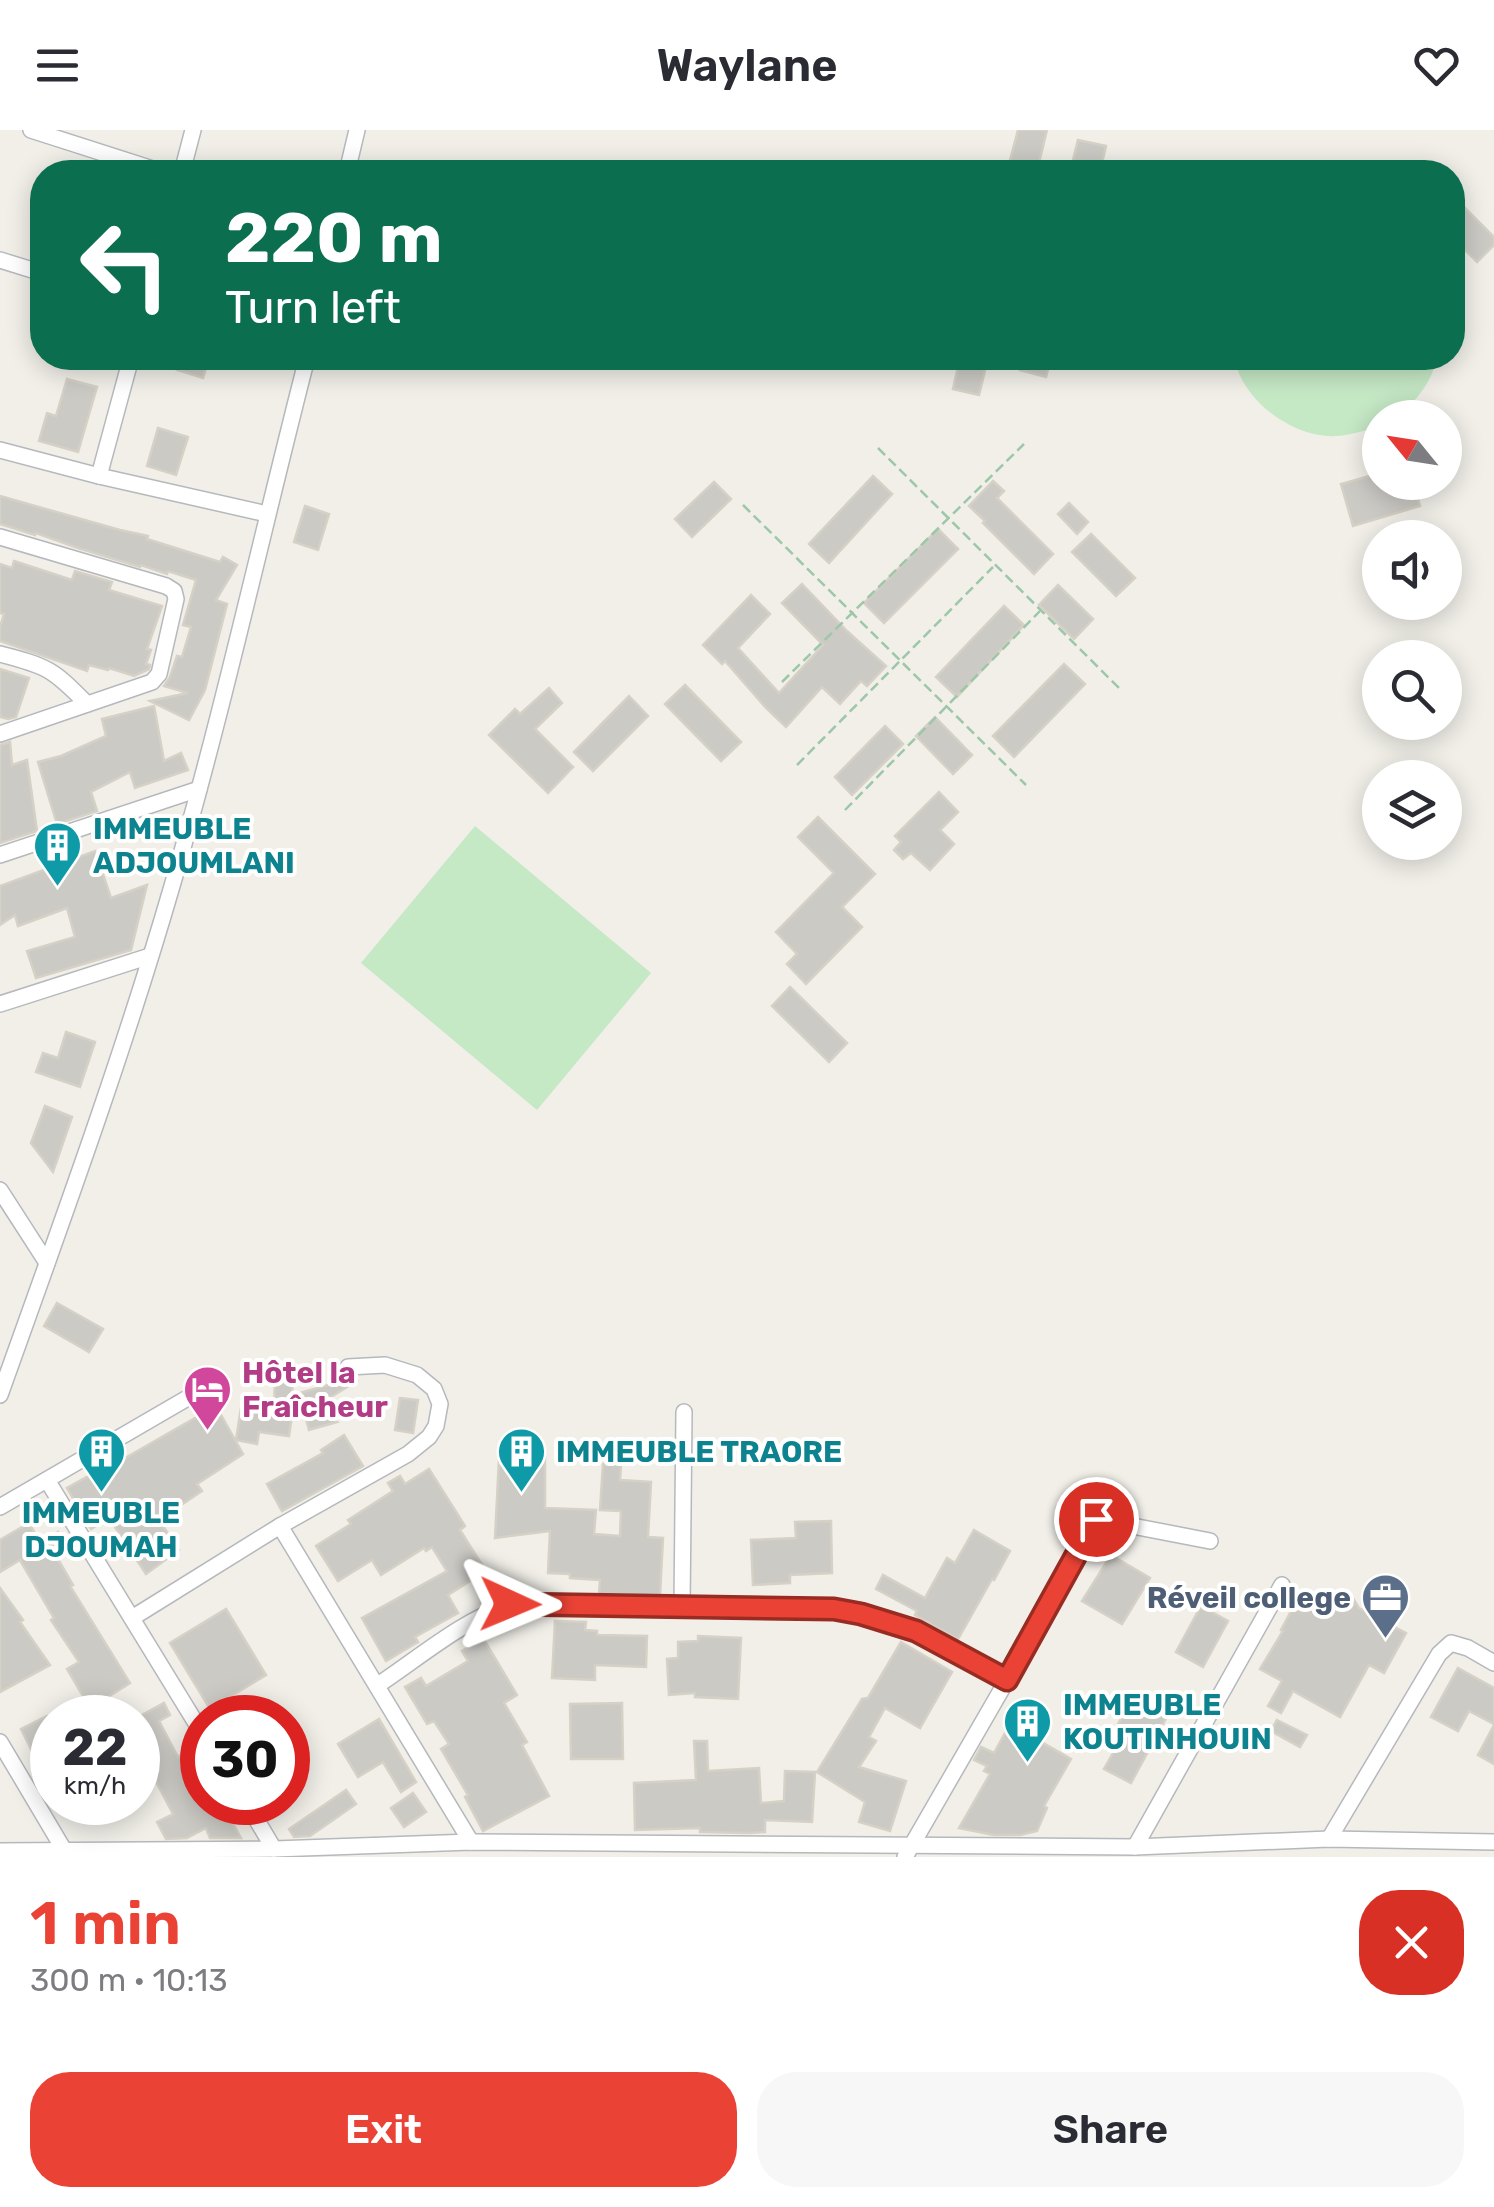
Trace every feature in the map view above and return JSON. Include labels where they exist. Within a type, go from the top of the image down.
[{"type":"street","points":[[31,130],[125,160]]},
{"type":"street","points":[[185,160],[192,130]]},
{"type":"street","points":[[351,160],[357,130]]},
{"type":"street","points":[[0,260],[30,269]]},
{"type":"street","points":[[99,476],[128,370]]},
{"type":"street","points":[[0,1396],[150,956],[200,789],[304,370]]},
{"type":"street","points":[[0,450],[267,514]]},
{"type":"street","points":[[0,537],[166,586],[174,590],[176,600],[158,674],[152,682],[0,734]]},
{"type":"street","points":[[0,654],[48,668],[87,704]]},
{"type":"street","points":[[0,855],[200,789]]},
{"type":"street","points":[[0,1004],[150,956]]},
{"type":"street","points":[[0,1190],[47,1263]]},
{"type":"street","points":[[132,1618],[429,1438],[440,1404],[434,1389],[417,1375],[386,1365],[348,1367]]},
{"type":"street","points":[[0,1507],[215,1382]]},
{"type":"street","points":[[682,1606],[684,1412]]},
{"type":"street","points":[[47,1480],[180,1696]]},
{"type":"street","points":[[908,1851],[1096,1519],[1210,1541]]},
{"type":"street","points":[[280,1526],[471,1842]]},
{"type":"street","points":[[1135,1846],[1282,1586]]},
{"type":"street","points":[[378,1686],[473,1621],[510,1604],[834,1609],[916,1631],[1007,1680]]},
{"type":"street","points":[[1329,1840],[1439,1654],[1451,1643],[1494,1663]]},
{"type":"street","points":[[0,1742],[67,1854]]},
{"type":"street","points":[[260,1825],[274,1849]]},
{"type":"street","points":[[0,1851],[67,1854],[471,1842],[908,1851],[1329,1840],[1494,1842]]},
{"type":"path","points":[[782,682],[1024,444]]},
{"type":"path","points":[[878,448],[1121,690]]},
{"type":"path","points":[[744,505],[1026,785]]},
{"type":"path","points":[[797,765],[995,564]]},
{"type":"path","points":[[844,810],[1040,610]]},
{"type":"green space","points":[[1238,370],[1433,370],[1414,400],[1362,400],[1362,431],[1338,436],[1304,431],[1288,424],[1272,414],[1248,389]]},
{"type":"green space","points":[[475,826],[651,973],[537,1110],[361,963]]},
{"type":"building","points":[[1018,130],[1047,130],[1040,160],[1010,160]]},
{"type":"building","points":[[1078,140],[1106,146],[1103,160],[1073,160]]},
{"type":"building","points":[[1465,208],[1494,237],[1494,245],[1477,262],[1465,250]]},
{"type":"building","points":[[177,370],[205,370],[203,378]]},
{"type":"building","points":[[957,370],[985,370],[979,395],[953,389]]},
{"type":"building","points":[[1020,370],[1048,370],[1046,377]]},
{"type":"building","points":[[67,379],[97,387],[78,452],[39,441],[47,413],[56,416]]},
{"type":"building","points":[[158,428],[188,437],[176,475],[147,466]]},
{"type":"building","points":[[873,476],[892,494],[829,563],[809,544]]},
{"type":"building","points":[[1362,478],[1362,500],[1418,500],[1420,506],[1362,520],[1353,526],[1341,484]]},
{"type":"building","points":[[993,481],[1004,491],[997,498],[1053,554],[1034,574],[969,506]]},
{"type":"building","points":[[714,482],[731,499],[692,537],[675,519]]},
{"type":"building","points":[[0,496],[148,536],[147,539],[220,562],[223,557],[237,565],[216,600],[227,604],[205,690],[189,720],[150,701],[188,693],[164,686],[177,656],[182,657],[191,627],[183,625],[196,580],[0,524]]},
{"type":"building","points":[[1069,503],[1088,522],[1077,534],[1058,514]]},
{"type":"building","points":[[305,506],[329,514],[318,550],[294,542]]},
{"type":"building","points":[[938,529],[958,549],[884,623],[864,603]]},
{"type":"building","points":[[1091,534],[1135,578],[1116,596],[1072,552]]},
{"type":"building","points":[[14,561],[72,580],[75,571],[112,582],[109,590],[162,606],[147,649],[151,650],[146,664],[149,669],[134,676],[89,665],[87,671],[0,641],[4,614],[0,613],[0,564],[12,568]]},
{"type":"building","points":[[802,584],[886,666],[867,686],[861,681],[840,704],[822,687],[786,727],[725,661],[722,664],[703,645],[751,595],[770,614],[738,648],[779,693],[823,645],[782,603]]},
{"type":"building","points":[[1058,585],[1093,619],[1074,639],[1039,605]]},
{"type":"building","points":[[1004,606],[1024,625],[957,697],[936,677]]},
{"type":"building","points":[[1064,664],[1085,684],[1014,757],[993,736]]},
{"type":"building","points":[[0,669],[29,678],[16,717],[8,719],[0,717]]},
{"type":"building","points":[[685,685],[741,742],[721,761],[665,704]]},
{"type":"building","points":[[549,688],[562,703],[535,729],[573,767],[548,793],[489,735],[515,709],[520,714]]},
{"type":"building","points":[[629,696],[648,716],[593,771],[574,752]]},
{"type":"building","points":[[154,706],[164,761],[181,753],[188,770],[135,788],[130,772],[91,792],[97,811],[57,824],[38,762],[106,736],[102,719]]},
{"type":"building","points":[[935,717],[972,755],[953,774],[916,736]]},
{"type":"building","points":[[885,726],[903,744],[852,795],[835,777]]},
{"type":"building","points":[[10,742],[12,765],[27,760],[37,831],[0,843],[0,745]]},
{"type":"building","points":[[939,792],[958,812],[940,830],[954,844],[930,870],[911,853],[903,859],[894,850],[901,842],[895,836]]},
{"type":"building","points":[[818,817],[875,874],[842,907],[862,927],[806,984],[787,964],[797,954],[776,932],[834,873],[798,837]]},
{"type":"building","points":[[95,851],[111,898],[147,885],[131,950],[36,978],[27,951],[75,937],[67,908],[18,926],[15,915],[0,925],[0,886]]},
{"type":"building","points":[[790,987],[847,1043],[829,1062],[772,1006]]},
{"type":"building","points":[[66,1032],[95,1042],[80,1087],[36,1072],[43,1053],[58,1058]]},
{"type":"building","points":[[45,1106],[72,1117],[53,1172],[31,1143]]},
{"type":"building","points":[[57,1303],[103,1329],[89,1352],[44,1326]]},
{"type":"building","points":[[275,1374],[293,1374],[292,1395],[295,1394],[289,1436],[259,1432],[257,1444],[236,1440],[241,1408],[274,1413]]},
{"type":"building","points":[[353,1378],[357,1381],[326,1400],[331,1418],[337,1422],[309,1430],[299,1393]]},
{"type":"building","points":[[400,1398],[418,1400],[413,1433],[395,1430]]},
{"type":"building","points":[[216,1406],[243,1454],[197,1484],[202,1491],[159,1520],[179,1550],[146,1574],[109,1518],[91,1529],[67,1488]]},
{"type":"building","points":[[344,1435],[363,1466],[282,1511],[267,1484],[323,1453],[321,1450]]},
{"type":"building","points":[[545,1457],[545,1508],[596,1510],[594,1534],[620,1536],[621,1511],[600,1510],[603,1464],[621,1465],[620,1480],[651,1482],[648,1537],[663,1538],[660,1595],[599,1594],[600,1580],[548,1573],[550,1531],[495,1538],[499,1459]]},
{"type":"building","points":[[429,1469],[465,1526],[460,1530],[486,1571],[448,1595],[458,1613],[415,1637],[418,1642],[386,1661],[362,1618],[447,1571],[432,1547],[381,1575],[372,1560],[338,1581],[316,1546],[393,1491],[388,1483],[400,1476],[405,1484]]},
{"type":"building","points":[[831,1521],[832,1573],[790,1575],[790,1583],[753,1585],[751,1540],[796,1538],[795,1522]]},
{"type":"building","points":[[29,1523],[40,1542],[58,1532],[64,1542],[52,1549],[73,1585],[70,1586],[130,1683],[111,1695],[82,1695],[67,1669],[79,1662],[51,1620],[54,1618],[20,1560],[0,1572],[0,1540]]},
{"type":"building","points":[[974,1530],[1010,1551],[958,1639],[876,1589],[883,1575],[925,1598],[947,1558],[955,1563]]},
{"type":"building","points":[[1111,1555],[1150,1578],[1122,1624],[1082,1601]]},
{"type":"building","points":[[0,1588],[50,1665],[0,1692]]},
{"type":"building","points":[[1302,1591],[1329,1605],[1349,1592],[1359,1608],[1406,1633],[1384,1673],[1369,1665],[1340,1717],[1293,1691],[1281,1713],[1268,1706],[1282,1681],[1260,1669]]},
{"type":"building","points":[[1201,1606],[1228,1621],[1203,1667],[1176,1652]]},
{"type":"building","points":[[226,1609],[266,1675],[233,1695],[202,1695],[170,1643]]},
{"type":"building","points":[[555,1621],[586,1622],[585,1630],[597,1631],[597,1635],[647,1636],[646,1667],[595,1665],[595,1680],[552,1678]]},
{"type":"building","points":[[698,1636],[741,1638],[738,1699],[695,1697],[695,1693],[669,1695],[667,1659],[678,1658],[678,1642],[698,1641]]},
{"type":"building","points":[[483,1638],[517,1695],[504,1703],[527,1742],[522,1745],[549,1796],[483,1831],[465,1797],[468,1795],[441,1749],[449,1744],[434,1721],[427,1724],[405,1687],[421,1678],[426,1686],[468,1661],[462,1651]]},
{"type":"building","points":[[901,1642],[952,1672],[920,1728],[885,1708],[869,1737],[876,1741],[859,1767],[906,1781],[890,1831],[859,1822],[865,1802],[817,1772]]},
{"type":"building","points":[[1458,1668],[1494,1688],[1494,1724],[1469,1711],[1458,1731],[1431,1717]]},
{"type":"building","points":[[1136,1692],[1170,1711],[1131,1783],[1104,1769],[1126,1730],[1117,1726]]},
{"type":"building","points":[[164,1703],[170,1715],[160,1720],[160,1705]]},
{"type":"building","points":[[622,1703],[623,1759],[571,1759],[570,1704]]},
{"type":"building","points":[[379,1719],[416,1782],[401,1792],[383,1762],[358,1777],[338,1744]]},
{"type":"building","points":[[1277,1720],[1307,1735],[1300,1747],[1271,1731]]},
{"type":"building","points":[[160,1723],[180,1756],[180,1825],[234,1825],[241,1838],[210,1838],[206,1828],[187,1838],[166,1839],[159,1825],[173,1814],[160,1789]]},
{"type":"building","points":[[30,1724],[30,1747],[21,1729]]},
{"type":"building","points":[[1010,1724],[1071,1759],[1044,1806],[1047,1808],[1037,1831],[994,1835],[959,1828],[990,1774],[984,1771],[987,1766],[974,1760],[981,1747],[994,1753]]},
{"type":"building","points":[[1494,1725],[1494,1764],[1478,1755]]},
{"type":"building","points":[[694,1741],[707,1741],[708,1771],[759,1768],[761,1803],[784,1801],[785,1771],[815,1772],[812,1822],[765,1820],[765,1832],[749,1833],[700,1832],[700,1828],[635,1830],[634,1783],[696,1780]]},
{"type":"building","points":[[346,1790],[356,1804],[310,1836],[294,1837],[289,1829],[310,1825],[310,1815]]},
{"type":"building","points":[[413,1793],[426,1812],[404,1827],[391,1808]]},
{"type":"place","name":"IMMEUBLE ADJOUMLANI","points":[[58,888]]},
{"type":"place","name":"Hôtel la Fraîcheur","points":[[207,1432]]},
{"type":"place","name":"IMMEUBLE DJOUMAH","points":[[101,1494]]},
{"type":"place","name":"IMMEUBLE TRAORE","points":[[521,1494]]},
{"type":"place","name":"Réveil college","points":[[1386,1640]]},
{"type":"place","name":"IMMEUBLE KOUTINHOUIN","points":[[1028,1764]]},
{"type":"route","points":[[510,1604],[834,1609],[916,1631],[1007,1680],[1096,1519]]}]
